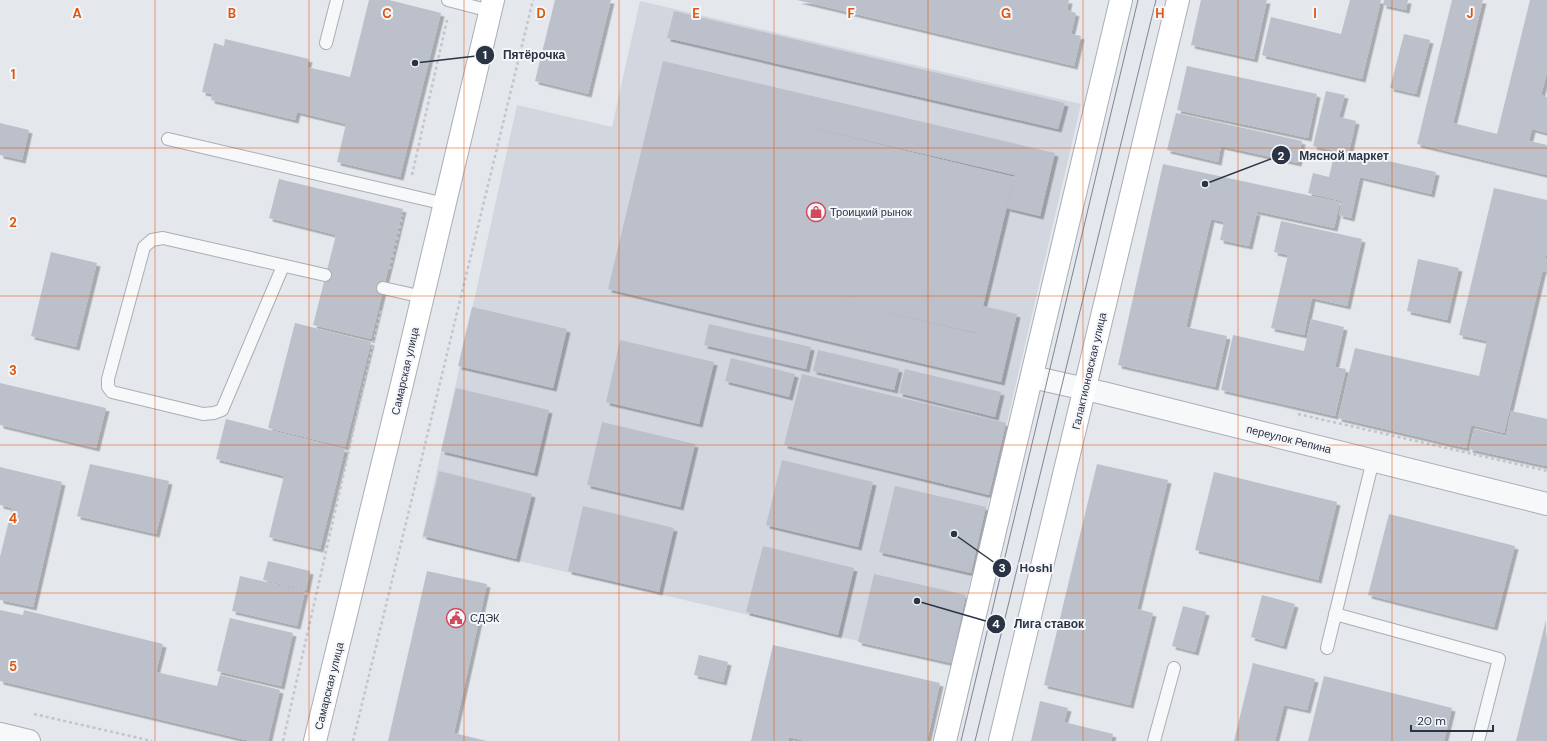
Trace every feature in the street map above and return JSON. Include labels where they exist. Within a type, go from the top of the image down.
[{"type":"main road","points":[[945,741],[1121,0]]},
{"type":"main road","name":"Галактионовская улица","points":[[1000,741],[1178,0]]},
{"type":"main road","name":"Самарская улица","points":[[315,741],[492,5]]},
{"type":"street","name":"переулок Репина","points":[[1032,377],[1085,388],[1547,504]]},
{"type":"street","points":[[0,734],[29,741]]},
{"type":"lane","points":[[326,43],[337,0]]},
{"type":"lane","points":[[450,0],[492,5]]},
{"type":"lane","points":[[168,139],[445,204]]},
{"type":"lane","points":[[283,266],[222,410],[214,413],[203,414],[112,392],[108,387],[110,372],[144,247],[152,240],[163,238],[325,275]]},
{"type":"lane","points":[[385,289],[422,297]]},
{"type":"lane","points":[[1327,648],[1373,460]]},
{"type":"lane","points":[[1335,614],[1499,658],[1478,741]]},
{"type":"lane","points":[[1154,741],[1174,668]]},
{"type":"path","points":[[283,741],[450,0]]},
{"type":"path","points":[[353,741],[533,0]]},
{"type":"path","points":[[1292,412],[1547,471]]},
{"type":"path","points":[[30,713],[152,741]]},
{"type":"shaded area","points":[[640,1],[1081,104],[951,663],[422,538],[517,105],[612,127]]},
{"type":"building","points":[[369,0],[389,0],[441,13],[400,177],[337,162],[346,124],[297,112],[295,120],[211,100],[212,94],[202,92],[214,43],[224,46],[225,39],[309,59],[307,67],[350,77]]},
{"type":"building","points":[[555,0],[611,0],[588,94],[535,81]]},
{"type":"building","points":[[797,0],[1069,0],[1067,10],[1076,13],[1071,34],[1081,36],[1074,66]]},
{"type":"building","points":[[1201,0],[1267,0],[1254,59],[1191,45]]},
{"type":"building","points":[[1350,0],[1381,0],[1362,79],[1262,55],[1271,17],[1341,34]]},
{"type":"building","points":[[1384,0],[1408,0],[1406,10],[1383,5]]},
{"type":"building","points":[[1452,0],[1483,0],[1453,123],[1497,134],[1530,0],[1547,0],[1547,72],[1541,95],[1547,97],[1547,133],[1532,129],[1529,141],[1547,145],[1547,175],[1417,144]]},
{"type":"building","points":[[674,11],[1065,103],[1058,129],[667,38]]},
{"type":"building","points":[[1404,34],[1430,40],[1416,94],[1390,88]]},
{"type":"building","name":"Троицкий рынок","points":[[663,61],[1055,153],[1040,216],[1007,208],[1015,175],[774,119],[1014,177],[983,306],[1017,314],[1001,382],[608,289]],"holes":[[[835,300],[977,333],[977,334]]]},
{"type":"building","points":[[1187,66],[1317,94],[1308,138],[1177,110]]},
{"type":"building","points":[[1326,91],[1345,95],[1339,117],[1356,121],[1349,152],[1436,172],[1431,194],[1360,177],[1351,218],[1339,215],[1342,201],[1308,193],[1313,173],[1329,177],[1335,151],[1313,146]]},
{"type":"building","points":[[1176,113],[1302,141],[1298,163],[1221,146],[1218,162],[1167,150]]},
{"type":"building","points":[[0,123],[29,130],[22,160],[0,155]]},
{"type":"building","points":[[1163,164],[1340,202],[1334,228],[1219,203],[1257,212],[1249,246],[1220,240],[1224,222],[1211,219],[1186,327],[1227,336],[1215,387],[1118,365]]},
{"type":"building","points":[[279,179],[403,209],[371,339],[313,325],[336,235],[269,218]]},
{"type":"building","points":[[1494,188],[1547,200],[1547,252],[1504,433],[1471,425],[1466,448],[1338,418],[1355,348],[1479,376],[1487,341],[1459,335]]},
{"type":"building","points":[[1281,221],[1362,239],[1347,306],[1312,298],[1304,335],[1271,328],[1288,255],[1274,252]]},
{"type":"building","points":[[51,252],[97,263],[76,347],[31,336]]},
{"type":"building","points":[[1546,258],[1547,272],[1543,272]]},
{"type":"building","points":[[1418,259],[1459,268],[1447,320],[1407,311]]},
{"type":"building","points":[[472,307],[567,329],[553,388],[458,366]]},
{"type":"building","points":[[1311,319],[1344,327],[1335,367],[1346,369],[1335,416],[1221,390],[1233,335],[1304,351]]},
{"type":"building","points":[[295,323],[371,342],[345,447],[268,428]]},
{"type":"building","points":[[709,324],[811,347],[806,369],[704,345]]},
{"type":"building","points":[[620,340],[714,362],[699,424],[606,402]]},
{"type":"building","points":[[818,350],[899,369],[894,390],[813,371]]},
{"type":"building","points":[[731,358],[795,374],[789,397],[725,381]]},
{"type":"building","points":[[905,369],[1001,392],[995,417],[899,393]]},
{"type":"building","points":[[802,374],[1006,423],[989,495],[784,445]]},
{"type":"building","points":[[0,383],[106,408],[96,448],[0,425]]},
{"type":"building","points":[[456,388],[549,410],[534,473],[441,451]]},
{"type":"building","points":[[1511,411],[1547,419],[1546,466],[1469,449],[1474,429],[1506,436]]},
{"type":"building","points":[[226,419],[345,449],[320,549],[269,537],[284,476],[216,459]]},
{"type":"building","points":[[602,422],[695,444],[680,507],[587,485]]},
{"type":"building","points":[[782,460],[873,482],[858,547],[766,525]]},
{"type":"building","points":[[90,464],[169,481],[156,534],[77,516]]},
{"type":"building","points":[[1097,464],[1168,480],[1137,609],[1153,613],[1130,705],[1044,685]]},
{"type":"building","points":[[0,467],[62,482],[33,607],[0,600],[0,557],[12,508],[0,505]]},
{"type":"building","points":[[439,471],[532,494],[516,559],[423,536]]},
{"type":"building","points":[[1214,472],[1337,502],[1318,580],[1195,550]]},
{"type":"building","points":[[895,486],[986,507],[971,573],[879,552]]},
{"type":"building","points":[[583,506],[674,528],[659,592],[568,571]]},
{"type":"building","points":[[1389,514],[1515,546],[1494,627],[1368,595]]},
{"type":"building","points":[[763,546],[854,568],[838,635],[746,612]]},
{"type":"building","points":[[268,561],[310,571],[306,590],[263,580]]},
{"type":"building","points":[[427,571],[487,584],[454,733],[487,741],[388,741]]},
{"type":"building","points":[[874,574],[966,595],[951,663],[858,642]]},
{"type":"building","points":[[240,576],[305,591],[297,626],[232,611]]},
{"type":"building","points":[[1262,595],[1295,604],[1283,646],[1251,637]]},
{"type":"building","points":[[1183,606],[1206,612],[1195,652],[1172,646]]},
{"type":"building","points":[[0,610],[23,615],[24,610],[163,644],[156,672],[217,686],[220,675],[280,690],[268,741],[250,741],[0,681]]},
{"type":"building","points":[[230,618],[293,633],[281,686],[217,671]]},
{"type":"building","points":[[1546,620],[1547,741],[1516,741]]},
{"type":"building","points":[[773,645],[940,683],[927,741],[805,741],[789,737],[788,741],[751,741]]},
{"type":"building","points":[[699,655],[728,662],[723,682],[694,675]]},
{"type":"building","points":[[1253,663],[1315,679],[1307,710],[1284,705],[1275,741],[1234,741]]},
{"type":"building","points":[[1324,676],[1452,708],[1444,741],[1308,741]]},
{"type":"building","points":[[1040,701],[1068,708],[1064,722],[1113,734],[1111,741],[1031,741]]},
{"type":"tram line","points":[[961,741],[1138,0]]},
{"type":"tram line","points":[[975,741],[1156,0]]},
{"type":"place","name":"Пятёрочка","points":[[415,63]]},
{"type":"place","name":"Мясной маркет","points":[[1205,184]]},
{"type":"place","name":"Троицкий рынок","points":[[816,212]]},
{"type":"place","name":"Hoshi","points":[[954,534]]},
{"type":"place","name":"Лига ставок","points":[[917,601]]},
{"type":"place","name":"СДЭК","points":[[456,618]]}]
